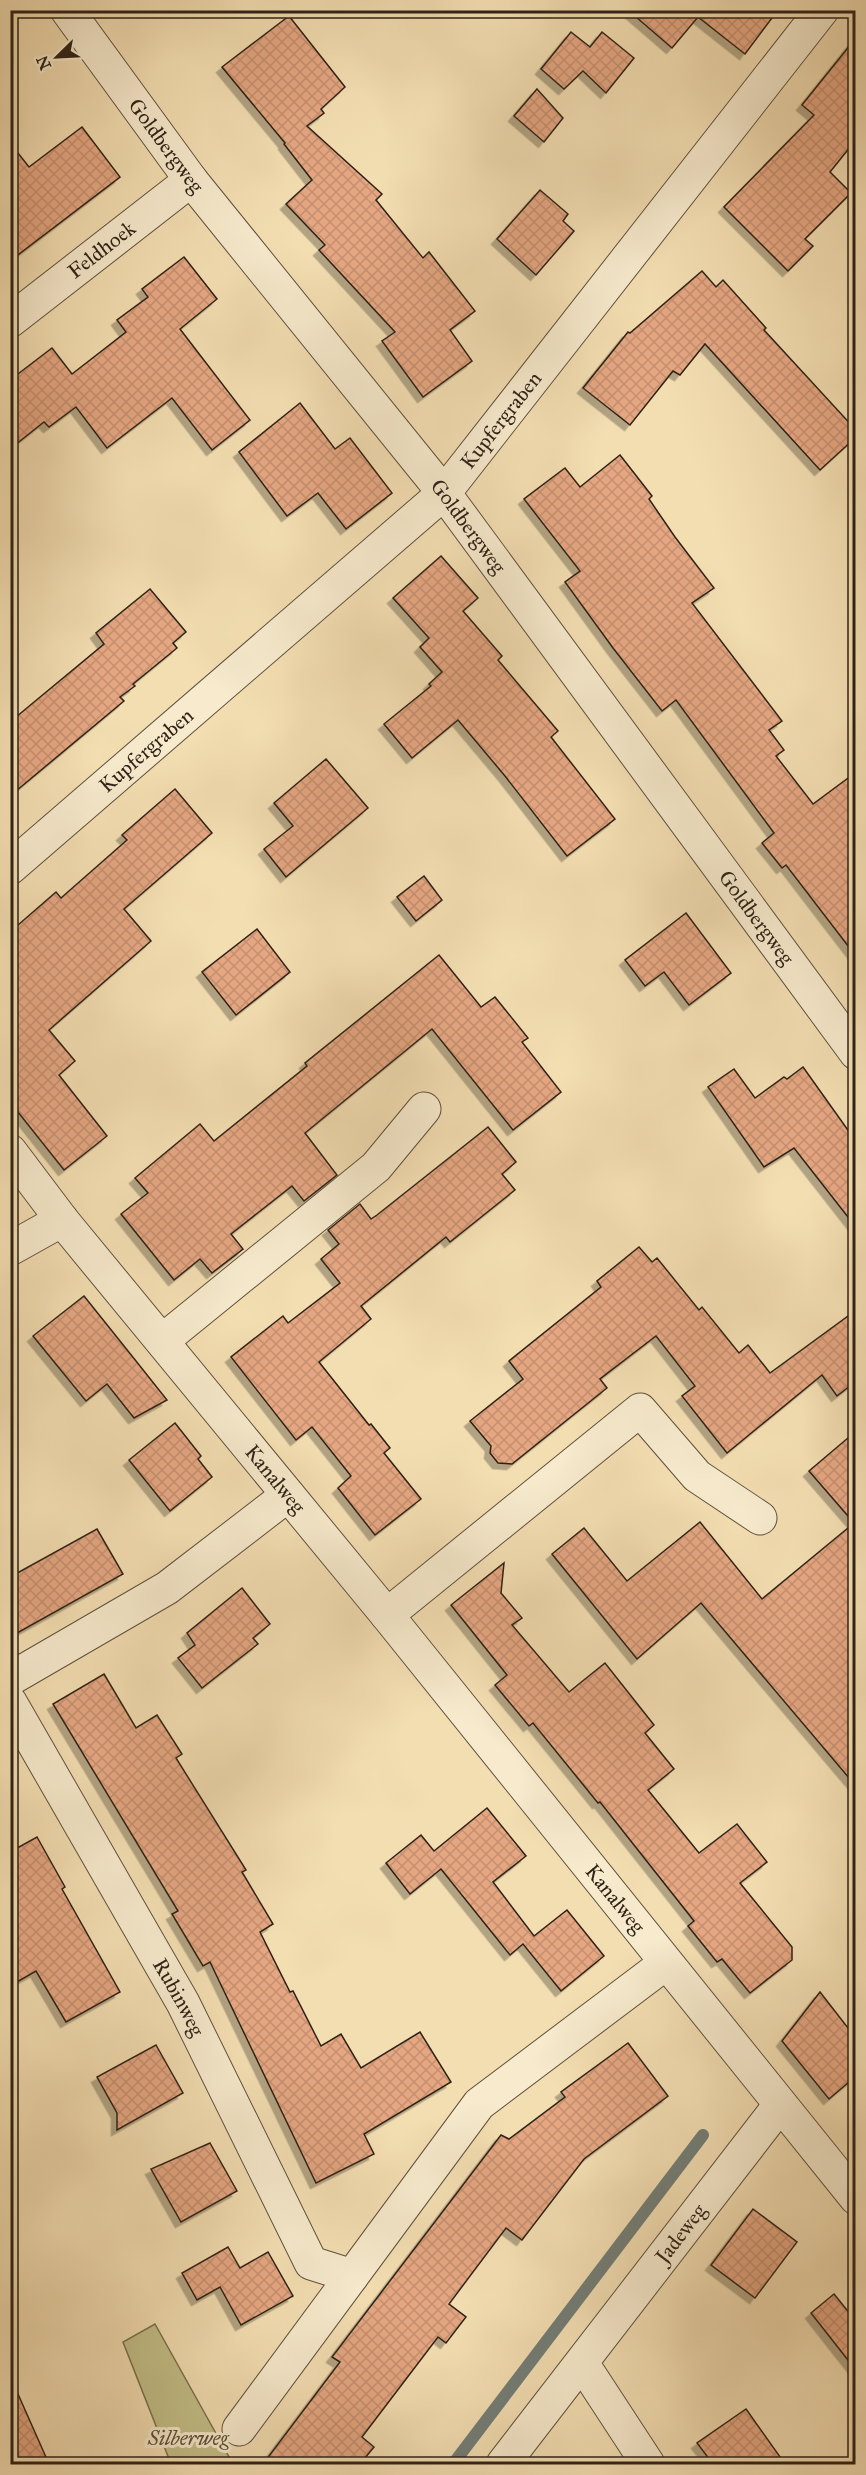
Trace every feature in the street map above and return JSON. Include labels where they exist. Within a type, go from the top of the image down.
[{"type":"street","name":"Goldbergweg","points":[[67,10],[191,180],[444,493],[855,1053]]},
{"type":"street","name":"Kupfergraben","points":[[10,868],[444,493],[822,10]]},
{"type":"street","name":"Feldhoek","points":[[10,321],[191,180]]},
{"type":"street","points":[[162,1341],[376,1167],[424,1109]]},
{"type":"street","points":[[10,1151],[62,1220],[10,1249]]},
{"type":"street","name":"Kanalweg","points":[[62,1220],[387,1616],[780,2105],[851,2183]]},
{"type":"street","points":[[387,1616],[640,1410],[698,1476],[760,1518]]},
{"type":"street","points":[[10,1679],[166,1588],[288,1495]]},
{"type":"street","name":"Rubinweg","points":[[10,1702],[183,2003],[311,2263],[352,2276]]},
{"type":"street","points":[[239,2429],[479,2104],[666,1963]]},
{"type":"street","name":"Jadeweg","points":[[502,2464],[780,2105]]},
{"type":"street","points":[[582,2363],[648,2464]]},
{"type":"green space","name":"Silberweg","points":[[155,2324],[233,2464],[171,2464],[123,2342]]},
{"type":"building","points":[[628,10],[778,10],[745,54],[698,17],[672,48]]},
{"type":"building","points":[[289,16],[345,87],[321,109],[324,113],[307,126],[382,194],[376,200],[423,258],[429,252],[475,311],[450,330],[472,361],[423,397],[382,341],[395,332],[319,250],[325,245],[286,204],[312,180],[285,143],[222,67]]},
{"type":"building","points":[[571,32],[590,47],[602,32],[634,58],[606,93],[583,71],[564,89],[541,69]]},
{"type":"building","points":[[855,39],[855,141],[830,172],[851,193],[805,239],[813,246],[788,271],[724,207],[814,115],[802,105]]},
{"type":"building","points":[[537,89],[563,118],[544,142],[514,116]]},
{"type":"building","points":[[82,127],[120,177],[10,261],[10,143],[29,167]]},
{"type":"building","points":[[540,190],[568,214],[563,221],[574,231],[536,275],[497,239]]},
{"type":"building","points":[[184,257],[217,299],[180,329],[250,420],[212,450],[172,398],[107,448],[76,407],[49,427],[44,422],[10,449],[10,380],[52,348],[72,374],[126,332],[117,320],[148,297],[142,289]]},
{"type":"building","points":[[702,271],[716,287],[723,280],[766,328],[764,330],[855,429],[855,438],[820,470],[705,344],[680,375],[673,371],[630,425],[583,388],[628,332],[630,333]]},
{"type":"building","points":[[300,403],[335,449],[350,438],[392,493],[346,529],[318,493],[287,516],[239,452]]},
{"type":"building","points":[[620,455],[652,496],[649,499],[714,588],[692,603],[782,721],[769,730],[784,750],[776,756],[813,804],[855,773],[855,955],[786,865],[782,868],[762,843],[774,833],[676,700],[662,711],[565,582],[580,571],[524,499],[565,468],[580,487]]},
{"type":"building","points":[[441,556],[478,598],[463,611],[502,656],[498,660],[558,731],[551,737],[615,819],[567,856],[458,720],[412,758],[384,724],[431,686],[429,684],[442,672],[420,647],[429,638],[393,598]]},
{"type":"building","points":[[150,589],[186,632],[173,643],[177,648],[120,697],[124,701],[10,796],[10,722],[104,644],[96,633]]},
{"type":"building","points":[[326,759],[368,808],[286,877],[264,849],[293,826],[274,803]]},
{"type":"building","points":[[175,789],[212,833],[124,909],[151,941],[49,1030],[75,1061],[59,1075],[107,1136],[64,1170],[10,1102],[10,932],[56,892],[61,898],[127,840],[122,835]]},
{"type":"building","points":[[424,876],[442,900],[416,921],[397,897]]},
{"type":"building","points":[[686,913],[731,973],[689,1005],[664,972],[645,986],[625,960]]},
{"type":"building","points":[[257,929],[290,972],[236,1015],[202,972]]},
{"type":"building","points":[[439,955],[481,1007],[495,997],[528,1038],[522,1042],[561,1092],[513,1130],[432,1029],[305,1133],[337,1175],[304,1201],[292,1186],[231,1234],[243,1249],[212,1273],[200,1259],[174,1280],[121,1214],[148,1193],[135,1178],[200,1124],[214,1141],[307,1066],[305,1063]]},
{"type":"building","points":[[803,1067],[855,1140],[855,1226],[794,1148],[764,1167],[708,1087],[734,1069],[755,1098],[784,1077],[787,1079]]},
{"type":"building","points":[[488,1127],[516,1162],[502,1174],[515,1190],[450,1242],[446,1237],[361,1306],[371,1319],[319,1362],[390,1448],[384,1453],[421,1499],[375,1535],[338,1488],[351,1476],[312,1427],[296,1440],[231,1357],[283,1316],[288,1323],[340,1283],[321,1259],[339,1244],[328,1230],[360,1204],[371,1219]]},
{"type":"building","points":[[639,1247],[652,1262],[657,1258],[699,1310],[702,1307],[739,1353],[748,1345],[770,1373],[855,1311],[855,1382],[837,1396],[822,1375],[727,1453],[682,1396],[695,1386],[656,1336],[600,1379],[607,1388],[512,1464],[498,1463],[490,1453],[491,1446],[470,1421],[523,1379],[509,1361],[601,1287],[597,1281]]},
{"type":"building","points":[[84,1296],[167,1400],[134,1418],[107,1384],[86,1401],[33,1336]]},
{"type":"building","points":[[175,1423],[201,1456],[198,1459],[212,1477],[170,1511],[129,1460]]},
{"type":"building","points":[[855,1432],[855,1785],[701,1603],[637,1659],[552,1554],[584,1528],[627,1581],[700,1522],[762,1599],[854,1523],[809,1471]]},
{"type":"building","points":[[97,1529],[123,1574],[10,1637],[10,1577]]},
{"type":"building","points":[[504,1563],[501,1593],[522,1618],[512,1625],[569,1692],[605,1663],[654,1725],[645,1733],[674,1769],[648,1790],[699,1853],[737,1824],[767,1862],[740,1883],[792,1947],[792,1960],[750,1993],[722,1959],[717,1962],[688,1926],[694,1921],[600,1802],[598,1803],[533,1723],[529,1726],[495,1685],[507,1675],[451,1605]]},
{"type":"building","points":[[242,1588],[270,1624],[253,1638],[258,1644],[202,1688],[178,1658],[195,1645],[187,1633]]},
{"type":"building","points":[[104,1674],[136,1728],[157,1715],[182,1754],[176,1758],[246,1870],[242,1872],[273,1924],[260,1932],[290,1992],[293,1991],[321,2046],[341,2034],[361,2068],[420,2032],[451,2082],[364,2134],[374,2154],[316,2183],[210,1962],[203,1966],[172,1914],[178,1911],[53,1704]]},
{"type":"building","points":[[487,1808],[526,1856],[493,1882],[534,1936],[567,1910],[604,1956],[561,1991],[523,1944],[510,1955],[441,1869],[410,1894],[386,1863],[421,1835],[434,1851]]},
{"type":"building","points":[[37,1837],[65,1887],[62,1889],[120,1992],[66,2022],[36,1971],[10,1986],[10,1852]]},
{"type":"building","points":[[820,1992],[855,2037],[855,2077],[829,2099],[782,2041]]},
{"type":"building","points":[[628,2043],[668,2096],[584,2159],[522,2240],[506,2228],[449,2304],[466,2317],[446,2343],[438,2337],[362,2437],[374,2447],[360,2464],[263,2464],[340,2362],[332,2357],[501,2135],[509,2139],[565,2097],[561,2092]]},
{"type":"building","points":[[156,2045],[183,2093],[117,2130],[117,2113],[97,2077]]},
{"type":"building","points":[[210,2143],[237,2191],[181,2222],[151,2169]]},
{"type":"building","points":[[753,2209],[797,2242],[755,2298],[711,2265]]},
{"type":"building","points":[[228,2247],[240,2268],[268,2252],[293,2296],[241,2325],[220,2287],[197,2300],[182,2273]]},
{"type":"building","points":[[834,2294],[855,2320],[855,2369],[811,2313]]},
{"type":"building","points":[[10,2376],[49,2464],[10,2464]]},
{"type":"building","points":[[746,2409],[785,2464],[713,2464],[697,2443]]},
{"type":"waterway","points":[[453,2464],[703,2135]]}]
